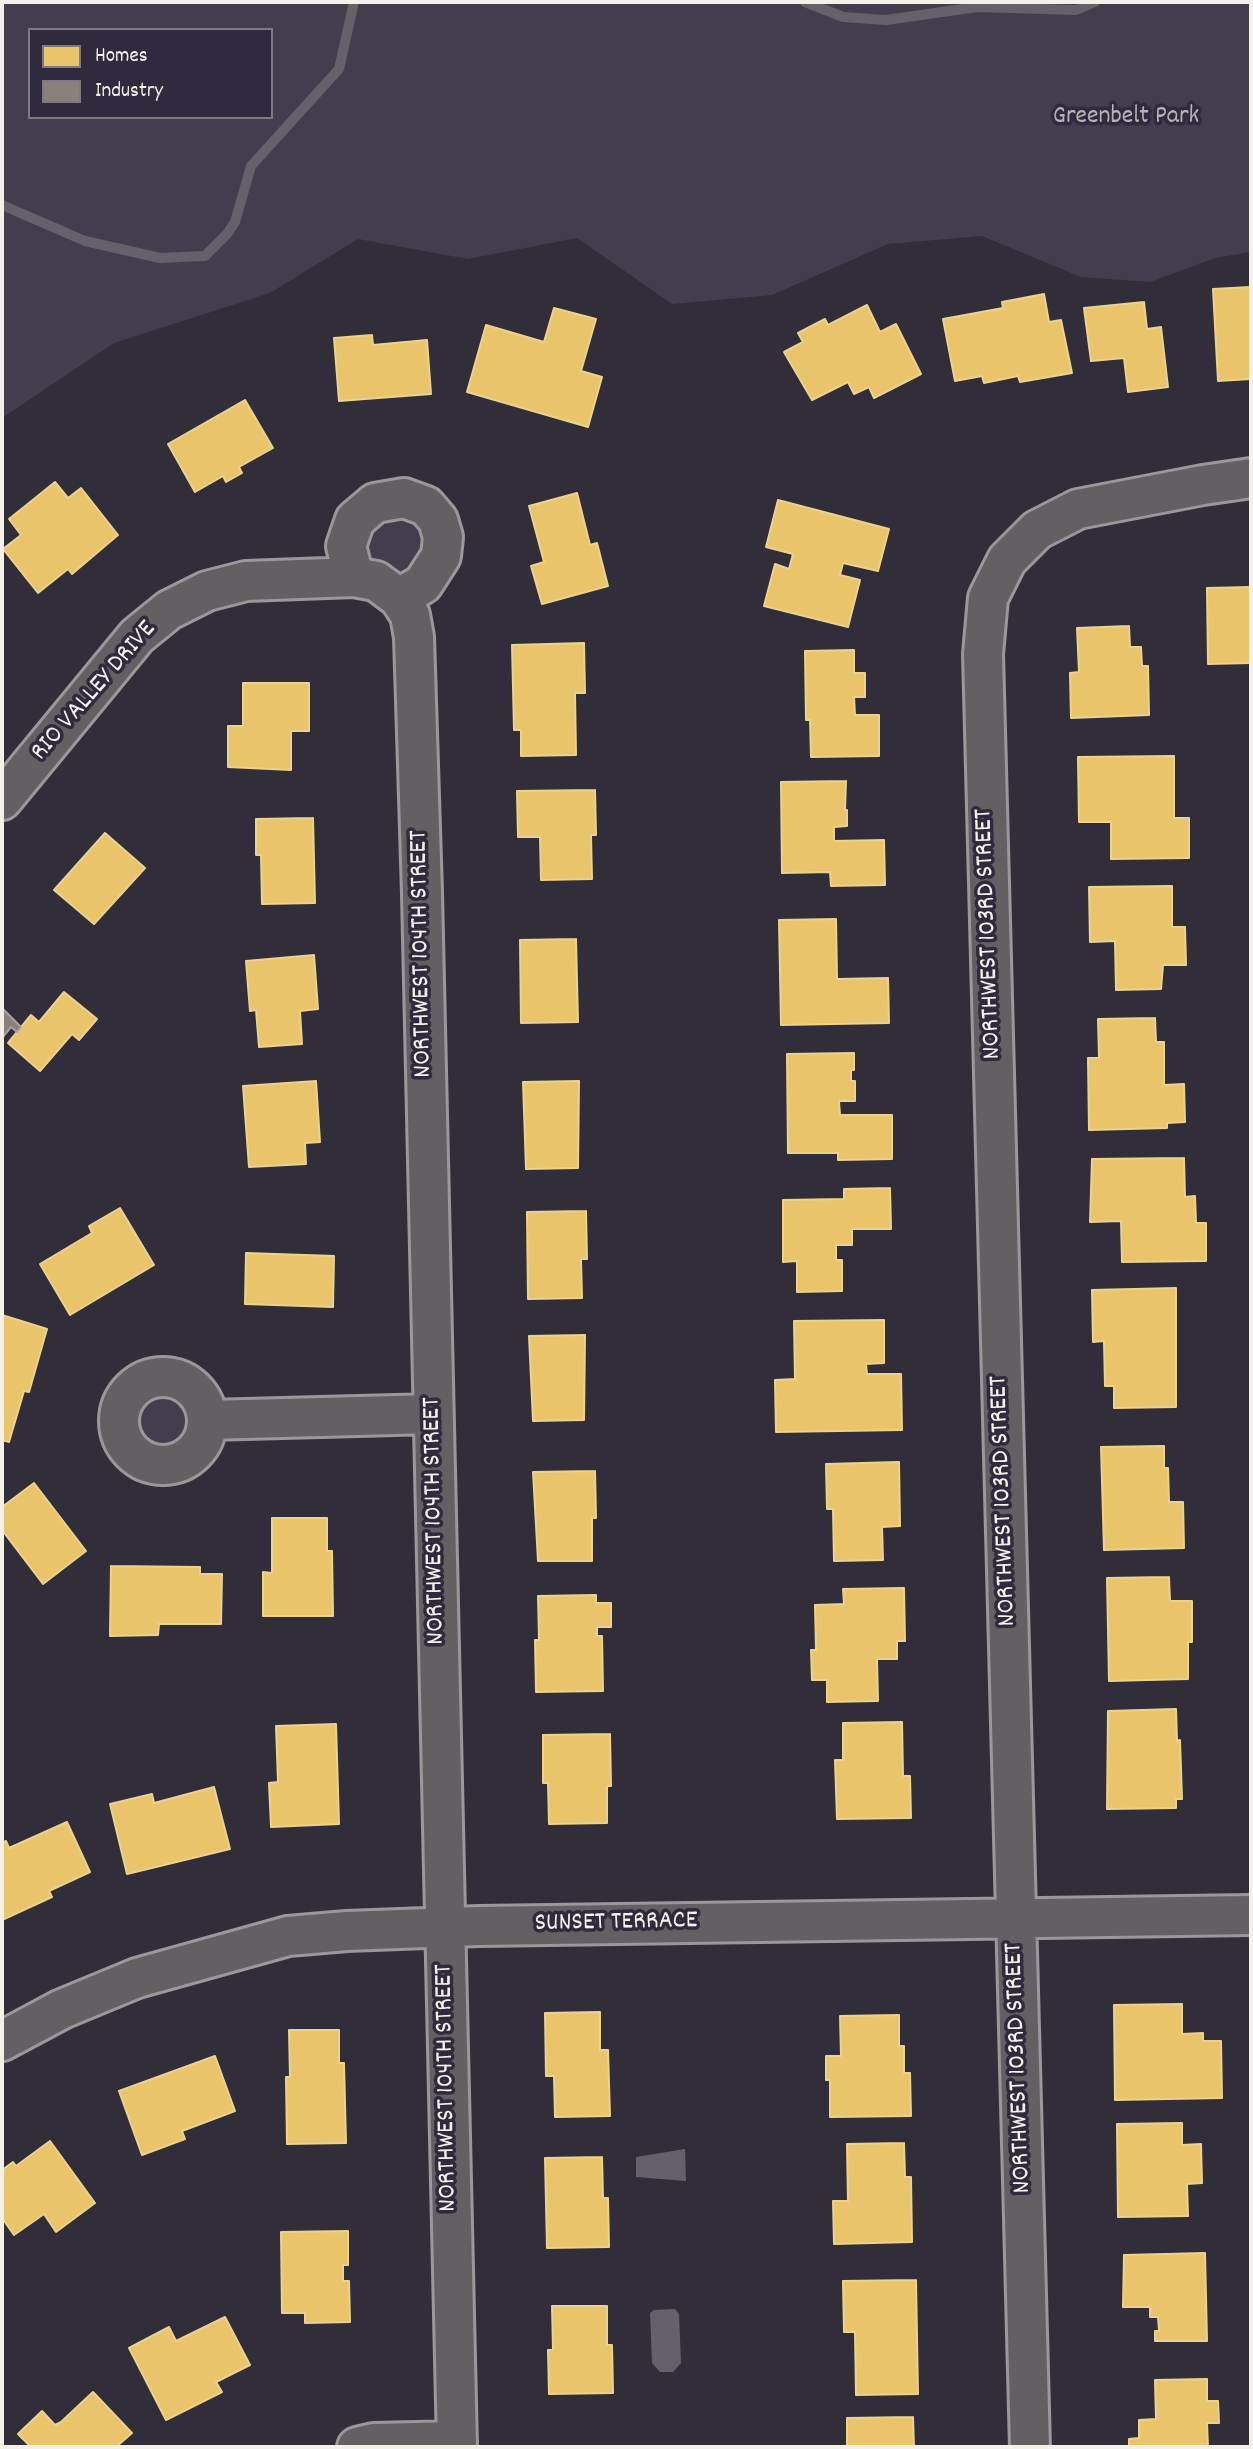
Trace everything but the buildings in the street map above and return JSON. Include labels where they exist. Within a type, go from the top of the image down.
[{"type":"street","name":"NORTHWEST 103RD STREET","points":[[1030,2447],[983,654],[988,598],[1007,560],[1037,530],[1078,509],[1251,478]]},
{"type":"street","points":[[354,577],[346,546],[355,520],[375,503],[404,498],[426,506],[438,520],[443,537],[441,556],[423,584],[399,598]]},
{"type":"street","name":"RIO VALLEY DRIVE","points":[[2,800],[137,636],[170,610],[207,591],[246,581],[354,577],[376,581],[399,598]]},
{"type":"street","name":"NORTHWEST 104TH STREET","points":[[399,598],[410,615],[414,637],[457,2444]]},
{"type":"street","points":[[208,1420],[433,1414]]},
{"type":"street","name":"SUNSET TERRACE","points":[[2,2041],[62,2009],[137,1978],[215,1954],[288,1936],[445,1927],[1251,1914]]},
{"type":"street","points":[[357,2447],[374,2443],[457,2444]]},
{"type":"green space","name":"Greenbelt Park","points":[[2,2],[1251,2],[1251,252],[1215,258],[1150,282],[1081,277],[982,236],[888,244],[772,295],[672,304],[577,238],[468,259],[358,239],[270,293],[114,343],[2,418]]},
{"type":"green space","points":[[399,513],[412,520],[421,531],[423,546],[419,560],[410,568],[398,574],[386,573],[366,558],[364,532],[372,521]]},
{"type":"green space","points":[[162,1391],[183,1400],[192,1421],[183,1442],[162,1451],[141,1442],[132,1421],[141,1400]]},
{"type":"shaded area","points":[[685,2149],[686,2181],[636,2177],[636,2157]]},
{"type":"shaded area","points":[[675,2309],[679,2314],[681,2363],[673,2372],[660,2372],[652,2363],[650,2313],[654,2310]]},
{"type":"waterway","points":[[2,205],[85,241],[160,258],[205,256],[235,222],[251,166],[339,69],[354,2]]},
{"type":"waterway","points":[[805,2],[843,17],[886,20],[977,7],[1076,10],[1095,2]]}]
